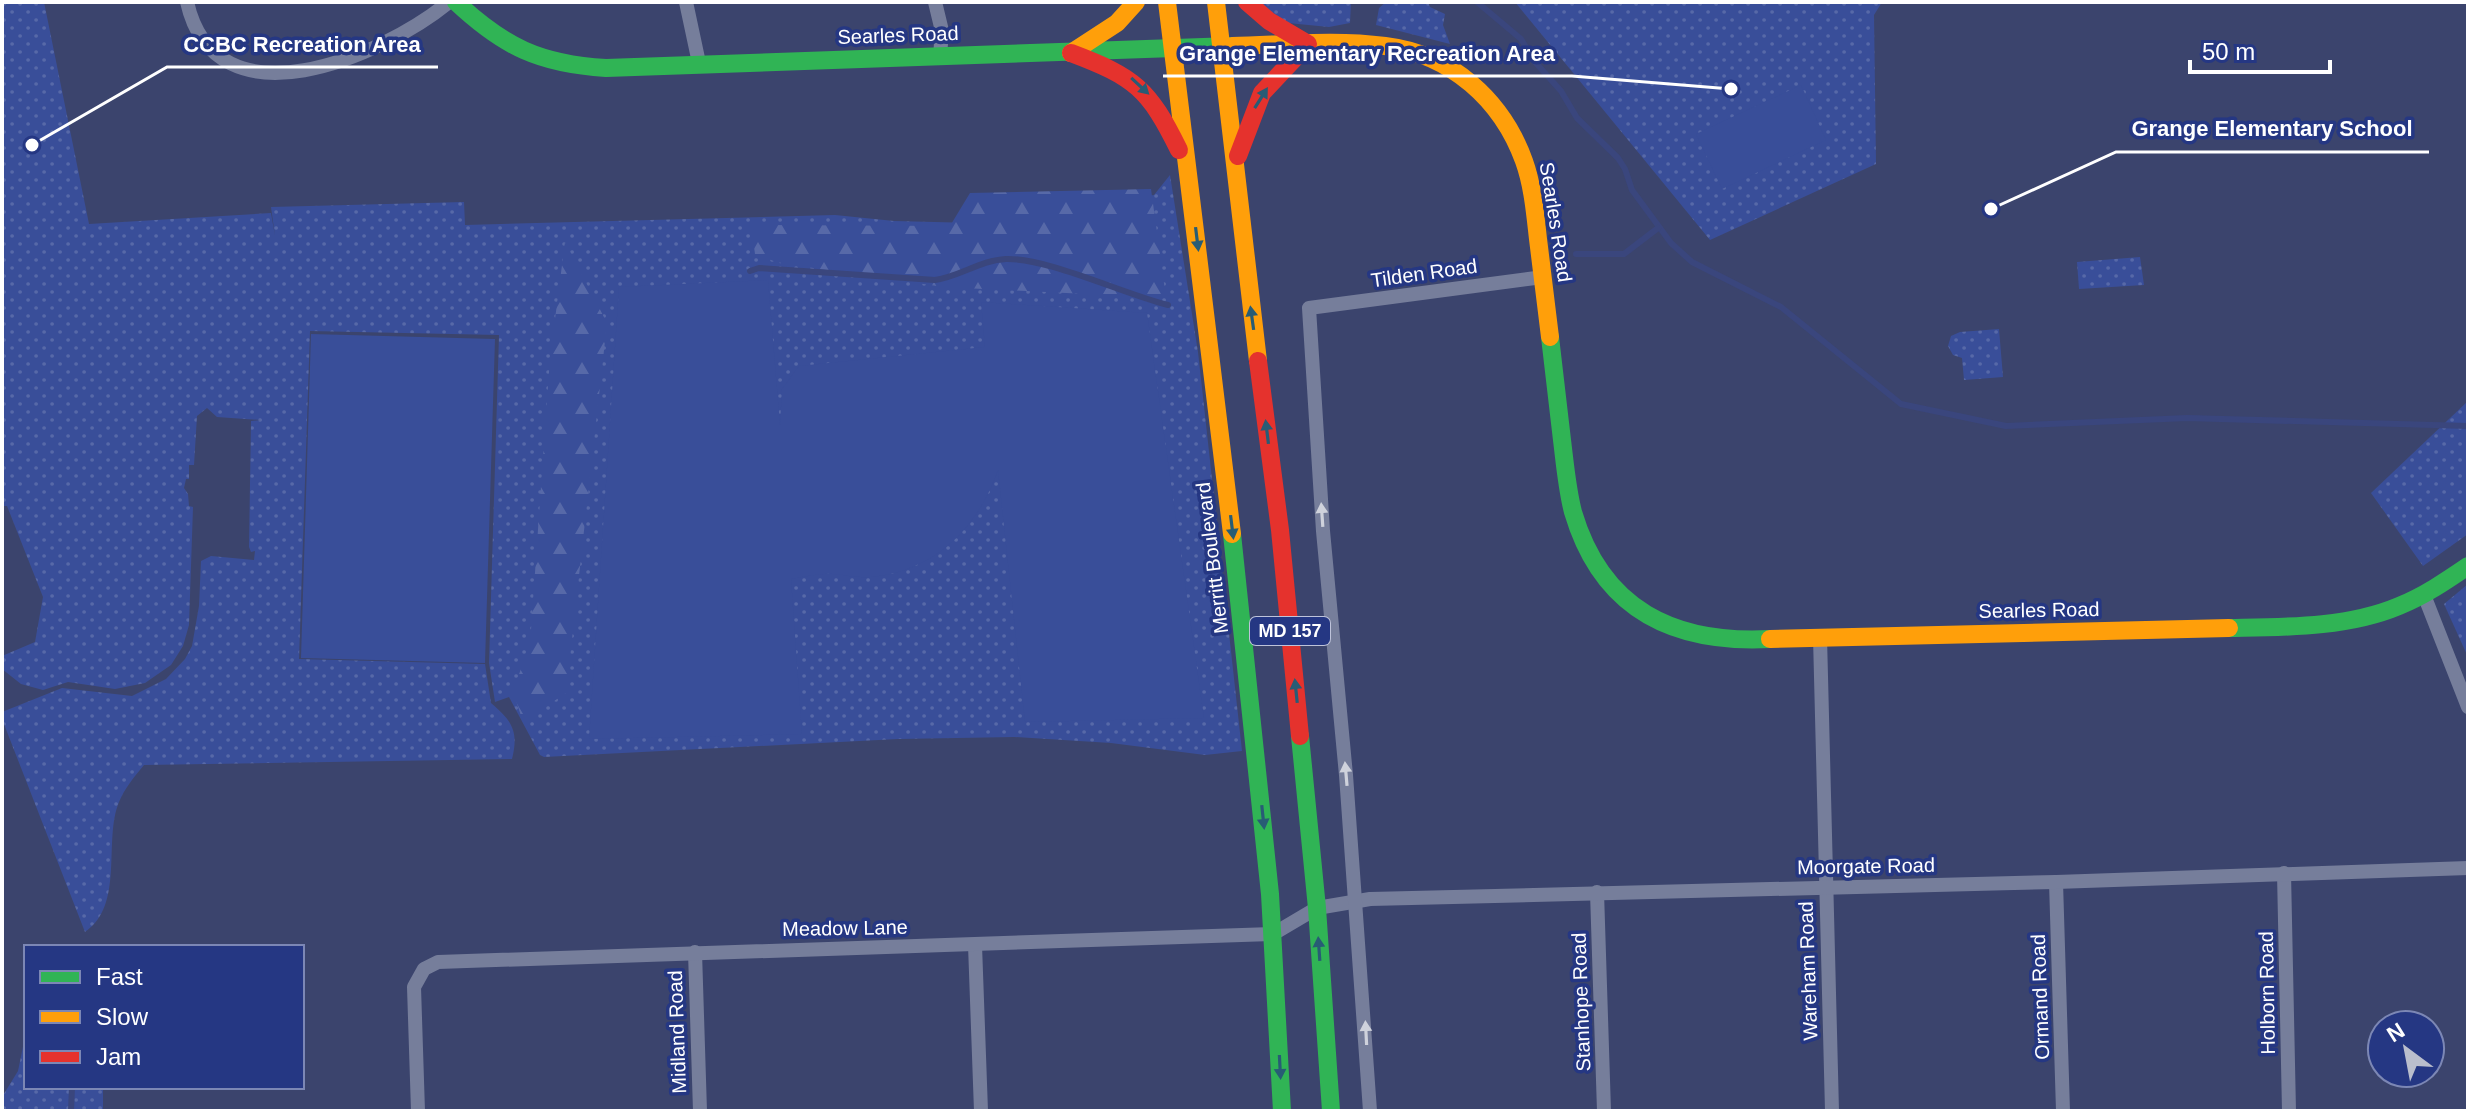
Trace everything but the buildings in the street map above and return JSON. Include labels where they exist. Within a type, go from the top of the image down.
[{"type":"main road","name":"Searles Road","points":[[456,2],[483,26],[514,47],[558,62],[597,67],[1308,44],[1369,45],[1415,52],[1443,64],[1481,92],[1499,110],[1526,162],[1532,189],[1573,518],[1585,547],[1601,573],[1623,597],[1677,630],[1706,638],[1743,642],[1820,637],[2291,627],[2375,614],[2410,603],[2468,566]]},
{"type":"main road","points":[[1071,53],[1117,23],[1136,2]]},
{"type":"main road","name":"Merritt Boulevard","points":[[1167,2],[1232,525],[1259,776],[1273,934],[1282,1111]]},
{"type":"main road","name":"MD 157","points":[[1216,2],[1280,530],[1317,908],[1331,1111]]},
{"type":"main road","points":[[1235,165],[1251,115],[1262,93],[1308,44],[1269,21],[1247,2]]},
{"type":"main road","points":[[1071,53],[1129,75],[1151,97],[1188,168]]},
{"type":"street","points":[[187,2],[200,37],[213,53],[229,64],[251,70],[282,71],[311,69],[349,60],[411,30],[449,2]]},
{"type":"street","points":[[686,2],[699,63]]},
{"type":"street","points":[[935,2],[942,31],[940,56]]},
{"type":"street","name":"Tilden Road","points":[[1356,900],[1323,531],[1309,308],[1543,277]]},
{"type":"street","points":[[2424,595],[2468,707]]},
{"type":"street","name":"Wareham Road","points":[[1820,637],[1832,1111]]},
{"type":"street","name":"Moorgate Road","points":[[1273,934],[1317,908],[1356,900],[2468,868]]},
{"type":"street","name":"Holborn Road","points":[[2284,873],[2289,1111]]},
{"type":"street","name":"Ormand Road","points":[[2056,882],[2063,1111]]},
{"type":"street","name":"Stanhope Road","points":[[1597,892],[1604,1111]]},
{"type":"street","points":[[1356,900],[1370,1111]]},
{"type":"street","name":"Meadow Lane","points":[[418,1111],[413,998],[414,987],[429,965],[452,961],[695,952],[1273,934]]},
{"type":"street","points":[[975,945],[981,1111]]},
{"type":"street","name":"Midland Road","points":[[695,952],[700,1111]]},
{"type":"green space","points":[[2,2],[44,2],[89,224],[271,213],[275,236],[271,207],[464,202],[465,225],[835,215],[894,221],[974,223],[1154,195],[1170,175],[1198,352],[1242,751],[1205,755],[1111,743],[1014,737],[898,739],[544,757],[540,755],[509,697],[495,702],[489,663],[499,335],[310,331],[299,659],[485,664],[491,703],[509,721],[514,734],[512,759],[144,765],[119,802],[105,906],[85,932],[2,719],[2,712],[62,688],[132,696],[166,679],[185,659],[192,646],[199,606],[201,561],[211,556],[254,560],[255,551],[251,552],[249,547],[251,421],[261,420],[217,417],[207,408],[197,416],[194,465],[189,465],[189,479],[186,479],[184,488],[189,506],[193,507],[189,625],[183,646],[171,665],[145,683],[115,689],[68,682],[43,690],[21,684],[2,669],[2,656],[35,642],[43,597],[7,506],[2,506]]},
{"type":"green space","points":[[1256,2],[1351,2],[1350,23],[1329,27],[1288,23]]},
{"type":"green space","points":[[1386,2],[1428,2],[1430,7],[1445,14],[1443,25],[1450,44],[1376,25],[1379,8]]},
{"type":"green space","points":[[1515,2],[1882,2],[1874,15],[1876,164],[1710,240]]},
{"type":"green space","points":[[1801,85],[1826,140],[1722,189],[1696,134]]},
{"type":"green space","points":[[1151,189],[1166,298],[944,287],[779,263],[755,254],[751,225],[950,226],[970,193]]},
{"type":"green space","points":[[565,242],[607,323],[566,693],[523,722],[513,691],[530,644],[550,358]]},
{"type":"green space","points":[[2140,257],[2144,285],[2079,289],[2077,262]]},
{"type":"green space","points":[[768,280],[780,425],[782,389],[799,366],[985,347],[981,302],[1147,313],[1204,718],[1025,722],[998,470],[979,510],[966,528],[933,556],[893,573],[865,577],[823,574],[791,579],[802,734],[589,739],[619,287]]},
{"type":"green space","points":[[1999,329],[2003,377],[1964,380],[1962,358],[1953,355],[1948,346],[1951,336],[1960,332]]},
{"type":"green space","points":[[311,334],[495,339],[485,663],[301,658]]},
{"type":"green space","points":[[2468,401],[2468,534],[2423,566],[2371,493]]},
{"type":"green space","points":[[2468,584],[2468,657],[2444,604]]},
{"type":"green space","points":[[24,1042],[24,1089],[103,1089],[103,1111],[2,1111],[2,1097],[18,1071]]},
{"type":"waterway","points":[[1477,2],[1521,39],[1535,62],[1561,91],[1577,118],[1618,158],[1632,190],[1671,243],[1692,262],[1781,307],[1901,404],[2006,426],[2187,418],[2468,426]]},
{"type":"waterway","points":[[1576,254],[1624,254],[1658,228]]},
{"type":"waterway","points":[[750,271],[759,268],[935,280],[997,260],[1023,260],[1064,270],[1168,305]]},
{"type":"waterway","points":[[71,1111],[72,1089]]},
{"type":"traffic: fast","points":[[456,2],[490,31],[524,50],[561,62],[606,68],[1232,46]]},
{"type":"traffic: fast","points":[[1550,337],[1573,512],[1586,546],[1603,574],[1623,597],[1646,614],[1673,627],[1735,639],[1770,639]]},
{"type":"traffic: fast","points":[[1232,534],[1270,894],[1282,1111]]},
{"type":"traffic: fast","points":[[2229,628],[2315,625],[2358,619],[2417,598],[2468,566]]},
{"type":"traffic: fast","points":[[1300,736],[1317,908],[1331,1111]]},
{"type":"traffic: slow","points":[[1071,53],[1117,23],[1136,2]]},
{"type":"traffic: slow","points":[[1167,2],[1232,534]]},
{"type":"traffic: slow","points":[[1216,2],[1258,361]]},
{"type":"traffic: slow","points":[[1232,46],[1328,43],[1385,46],[1431,59],[1471,84],[1502,118],[1527,170],[1535,209],[1550,337]]},
{"type":"traffic: slow","points":[[1770,639],[2229,628]]},
{"type":"traffic: jam","points":[[1238,156],[1262,93],[1308,44],[1269,21],[1247,2]]},
{"type":"traffic: jam","points":[[1071,53],[1111,70],[1138,88],[1158,112],[1179,150]]},
{"type":"traffic: jam","points":[[1258,361],[1280,530],[1300,736]]},
{"type":"place","name":"Grange Elementary Recreation Area","points":[[1731,89]]},
{"type":"place","name":"CCBC Recreation Area","points":[[32,145]]},
{"type":"place","name":"Grange Elementary School","points":[[1991,209]]}]
